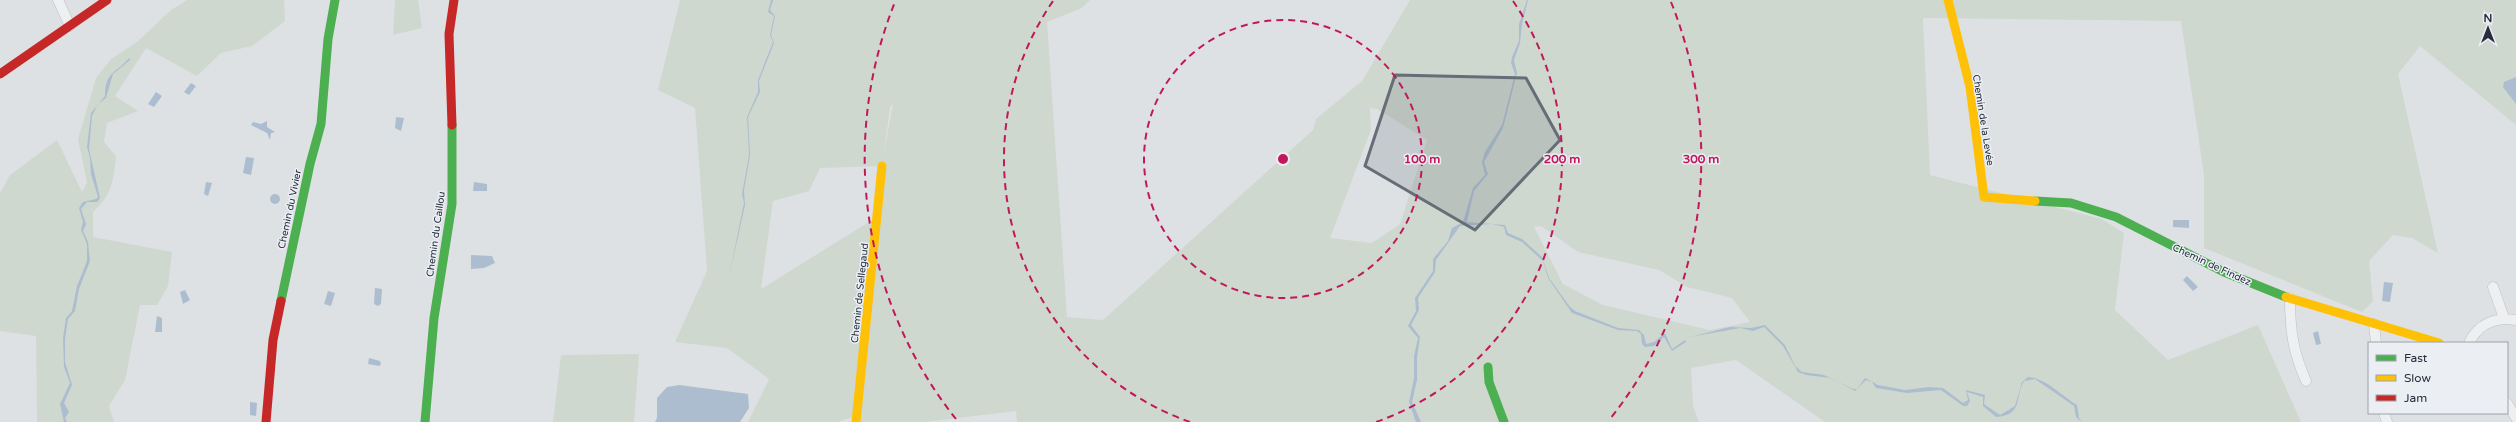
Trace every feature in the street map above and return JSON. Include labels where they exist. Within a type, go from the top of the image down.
[{"type":"street","points":[[58,0],[70,26]]},
{"type":"street","points":[[0,74],[107,0]]},
{"type":"street","name":"Chemin du Vivier","points":[[266,422],[273,340],[310,164],[321,124],[325,99],[328,39],[335,0]]},
{"type":"street","name":"Chemin du Caillou","points":[[425,422],[434,318],[452,204],[453,145],[449,34],[454,0]]},
{"type":"street","name":"Chemin de la Levée","points":[[1948,0],[1970,87],[1984,196]]},
{"type":"street","name":"Chemin de Sellegaud","points":[[856,422],[882,166]]},
{"type":"street","name":"Chemin de Findez","points":[[1984,196],[2072,203],[2116,217],[2224,272],[2290,298],[2436,342]]},
{"type":"street","points":[[2493,287],[2504,318]]},
{"type":"street","points":[[2290,298],[2290,325],[2295,357],[2306,381]]},
{"type":"street","points":[[2470,342],[2480,326],[2504,318],[2516,320]]},
{"type":"street","points":[[2374,324],[2376,342]]},
{"type":"street","points":[[1488,367],[1489,382],[1504,422]]},
{"type":"street","points":[[2508,405],[2516,418]]},
{"type":"highlighted area","points":[[1395,75],[1526,78],[1560,140],[1475,230],[1365,166]]},
{"type":"shaded area","points":[[187,0],[284,0],[285,21],[252,46],[221,53],[197,76],[146,48],[115,96],[138,111],[107,123],[104,142],[116,156],[115,165],[111,187],[105,199],[93,212],[93,237],[172,252],[168,286],[157,305],[140,305],[125,380],[109,406],[114,422],[37,422],[36,336],[0,331],[0,193],[10,175],[57,140],[82,192],[87,182],[78,139],[96,78],[111,59],[137,42],[171,10]]},
{"type":"shaded area","points":[[395,0],[418,0],[422,28],[393,35]]},
{"type":"shaded area","points":[[680,0],[1090,0],[1082,8],[1047,22],[1067,317],[1103,320],[1313,130],[1316,119],[1362,81],[1410,0],[2516,0],[2516,125],[2420,46],[2398,74],[2438,253],[2412,238],[2393,235],[2369,261],[2373,301],[2362,312],[2204,248],[2204,175],[2181,21],[1923,18],[1930,175],[2102,219],[2124,233],[2115,310],[2168,360],[2258,325],[2301,422],[1825,422],[1736,360],[1691,368],[1693,406],[1699,422],[1017,422],[1016,411],[925,422],[856,422],[856,416],[838,422],[748,422],[769,379],[727,348],[675,342],[707,271],[695,108],[658,90]],"holes":[[[893,103],[884,154],[890,107]],[[1370,108],[1377,109],[1427,140],[1400,224],[1372,243],[1330,238],[1371,130]],[[882,166],[877,217],[761,289],[773,201],[809,191],[820,168]],[[1541,226],[1578,252],[1659,270],[1687,287],[1732,298],[1750,322],[1710,330],[1603,305],[1563,284],[1534,227]]]},
{"type":"shaded area","points":[[639,354],[634,422],[553,422],[561,355]]},
{"type":"water","points":[[771,0],[773,0],[770,10],[775,16],[771,35],[774,43],[759,81],[760,92],[748,117],[750,155],[744,190],[745,205],[729,277],[744,203],[742,194],[749,155],[747,117],[758,92],[758,80],[773,42],[770,35],[774,16],[768,12]]},
{"type":"water","points":[[1527,0],[1520,43],[1514,60],[1517,73],[1503,128],[1484,162],[1488,174],[1474,191],[1467,222],[1505,225],[1508,233],[1522,239],[1542,257],[1549,278],[1570,307],[1575,311],[1618,328],[1639,330],[1644,335],[1646,344],[1654,342],[1665,333],[1672,349],[1685,340],[1686,342],[1672,351],[1664,337],[1654,346],[1645,347],[1642,344],[1641,334],[1637,331],[1618,330],[1572,313],[1548,278],[1543,261],[1522,242],[1506,235],[1504,227],[1492,224],[1460,226],[1436,260],[1435,272],[1418,298],[1419,310],[1411,325],[1420,337],[1417,358],[1417,380],[1412,402],[1421,422],[1416,422],[1409,402],[1414,378],[1414,356],[1418,338],[1408,326],[1416,311],[1415,298],[1433,271],[1433,259],[1448,241],[1452,228],[1463,222],[1473,188],[1485,175],[1482,162],[1485,152],[1502,125],[1515,74],[1511,63],[1512,57],[1519,41],[1519,24]]},
{"type":"water","points":[[129,58],[130,60],[113,74],[106,98],[99,103],[105,96],[105,88],[109,77]]},
{"type":"water","points":[[2516,77],[2516,104],[2503,87],[2504,82]]},
{"type":"water","points":[[191,83],[196,86],[189,95],[184,92]]},
{"type":"water","points":[[156,92],[162,96],[154,107],[148,104]]},
{"type":"water","points":[[97,105],[92,116],[89,149],[100,198],[97,202],[87,202],[81,209],[86,224],[83,231],[88,242],[90,261],[79,289],[75,311],[68,319],[65,339],[65,362],[72,385],[64,403],[69,412],[65,418],[67,422],[64,422],[60,404],[70,383],[64,367],[63,338],[66,318],[72,311],[77,286],[87,261],[87,244],[81,230],[83,222],[79,208],[83,202],[96,199],[98,197],[91,174],[90,158],[87,147],[91,113]]},
{"type":"water","points":[[396,117],[404,118],[401,131],[395,128]]},
{"type":"water","points":[[267,121],[267,127],[275,132],[271,133],[270,140],[267,133],[251,125],[253,122],[261,124]]},
{"type":"water","points":[[246,157],[254,158],[251,175],[243,173]]},
{"type":"water","points":[[206,182],[212,183],[208,196],[204,194]]},
{"type":"water","points":[[474,182],[487,184],[487,191],[473,191]]},
{"type":"water","points":[[273,194],[277,194],[279,195],[279,203],[273,204],[270,201],[270,197]]},
{"type":"water","points":[[2173,220],[2189,220],[2189,228],[2173,227]]},
{"type":"water","points":[[471,255],[492,256],[495,263],[484,268],[471,269]]},
{"type":"water","points":[[2187,276],[2198,287],[2193,291],[2183,280]]},
{"type":"water","points":[[2384,282],[2393,283],[2390,302],[2382,301]]},
{"type":"water","points":[[375,288],[382,289],[381,304],[378,306],[374,304]]},
{"type":"water","points":[[185,290],[190,300],[183,304],[180,292]]},
{"type":"water","points":[[328,291],[335,293],[331,306],[324,304]]},
{"type":"water","points":[[157,316],[162,318],[162,332],[155,332]]},
{"type":"water","points":[[1765,325],[1785,345],[1795,366],[1802,372],[1824,375],[1830,378],[1806,375],[1798,372],[1783,346],[1764,327],[1753,331],[1740,328],[1690,337],[1730,327],[1751,328]]},
{"type":"water","points":[[2318,331],[2321,344],[2316,345],[2313,333]]},
{"type":"water","points":[[369,358],[380,361],[381,364],[379,366],[368,364]]},
{"type":"water","points":[[2028,377],[2035,378],[2048,384],[2077,405],[2079,418],[2082,422],[2076,417],[2074,406],[2035,379],[2024,381],[2017,405],[2011,413],[2005,416],[1996,417],[1983,406],[1983,397],[1967,392],[1970,401],[1967,406],[1963,406],[1941,390],[1907,393],[1876,388],[1872,382],[1866,380],[1857,389],[1865,378],[1878,385],[1905,390],[1929,387],[1943,388],[1963,403],[1968,400],[1966,390],[1985,395],[1984,404],[2000,415],[2015,406],[2022,382]]},
{"type":"water","points":[[1837,381],[1853,389],[1857,389],[1855,391]]},
{"type":"water","points":[[679,385],[748,394],[749,408],[740,422],[655,422],[657,418],[657,398],[667,387]]},
{"type":"water","points":[[250,402],[257,403],[256,416],[250,415]]},
{"type":"traffic: fast","points":[[281,301],[310,164],[321,124],[328,39],[335,0]]},
{"type":"traffic: fast","points":[[425,422],[434,318],[452,204],[452,125]]},
{"type":"traffic: fast","points":[[2035,201],[2071,203],[2116,217],[2224,272],[2286,297]]},
{"type":"traffic: fast","points":[[1488,367],[1489,382],[1504,422]]},
{"type":"traffic: slow","points":[[1948,0],[1970,87],[1984,197],[2035,201]]},
{"type":"traffic: slow","points":[[856,422],[882,166]]},
{"type":"traffic: slow","points":[[2286,297],[2436,342]]},
{"type":"traffic: jam","points":[[0,74],[107,0]]},
{"type":"traffic: jam","points":[[452,125],[449,34],[454,0]]},
{"type":"traffic: jam","points":[[266,422],[273,340],[281,301]]}]
